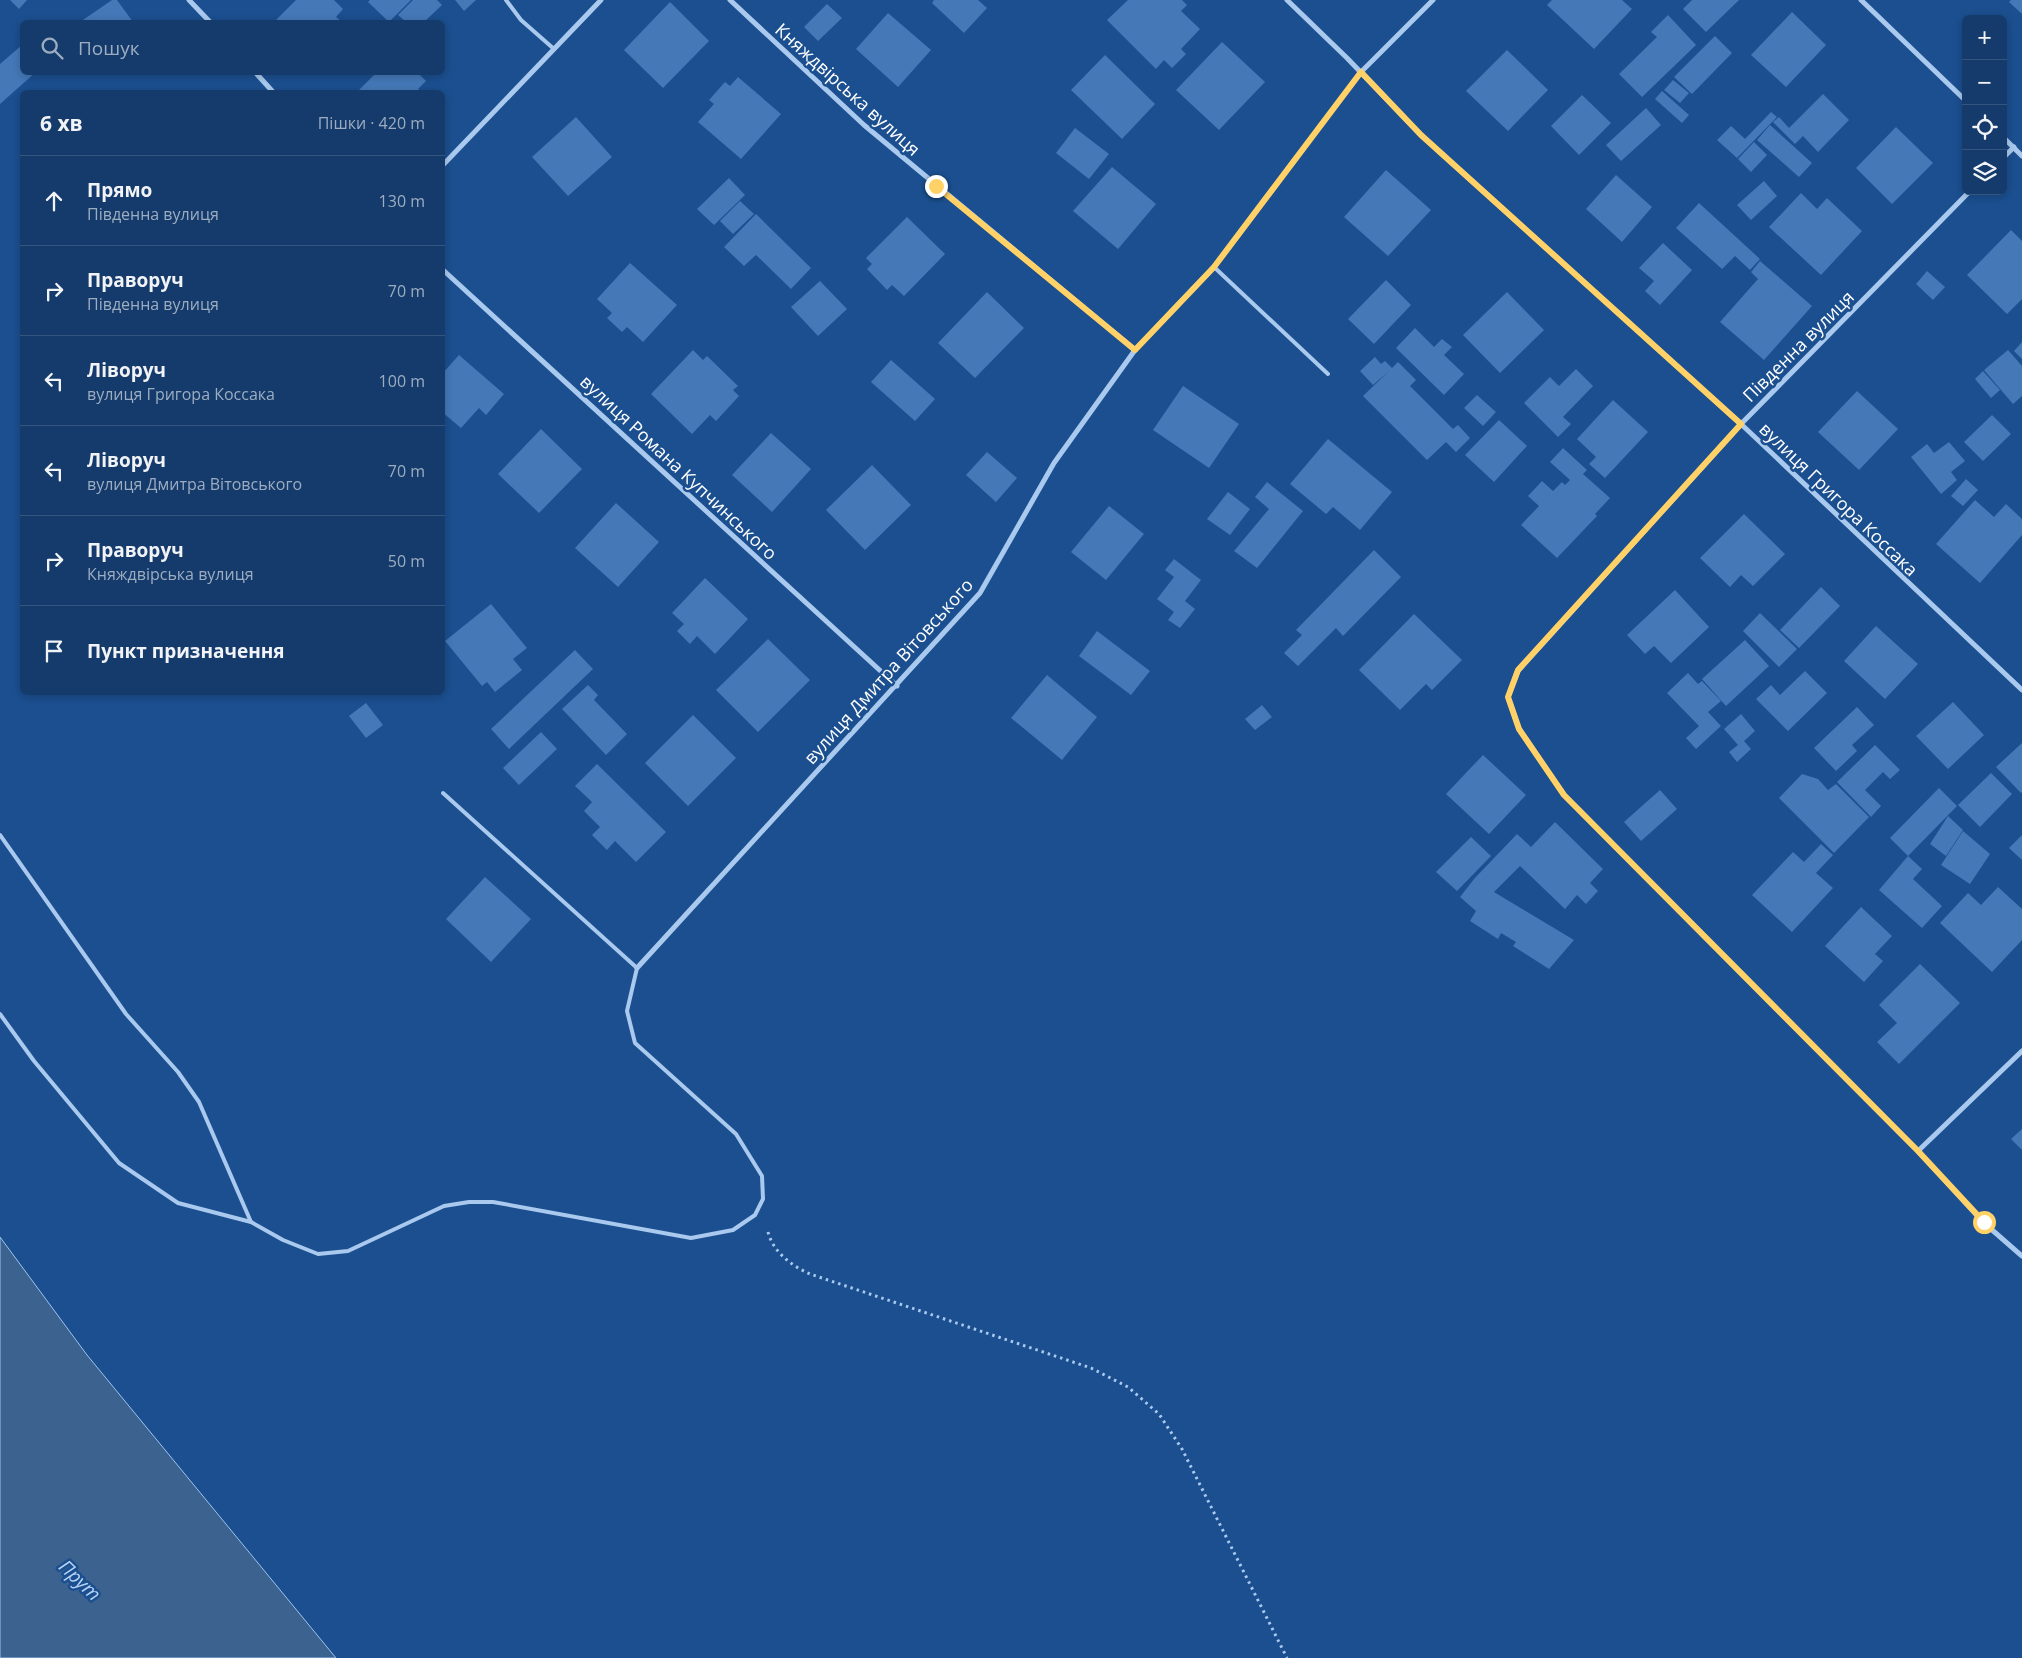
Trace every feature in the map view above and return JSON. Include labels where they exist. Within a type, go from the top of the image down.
[{"type":"street","points":[[189,0],[208,20]]},
{"type":"street","points":[[445,163],[600,0]]},
{"type":"street","name":"Княждвірська вулиця","points":[[730,0],[864,125],[1135,350]]},
{"type":"street","name":"вулиця Григора Коссака","points":[[1287,0],[1361,72],[1421,135],[1741,424],[2022,690]]},
{"type":"street","name":"вулиця Дмитра Вітовського","points":[[637,968],[980,593],[1054,463],[1135,350],[1214,267],[1361,72],[1433,0]]},
{"type":"street","points":[[1861,0],[1962,97]]},
{"type":"street","points":[[258,75],[271,90]]},
{"type":"street","points":[[2007,141],[2022,156]]},
{"type":"street","points":[[2007,154],[2014,147]]},
{"type":"street","name":"Південна вулиця","points":[[1966,195],[1741,424],[1518,670],[1508,697],[1519,729],[1564,795],[1918,1151],[1984,1222],[2022,1256]]},
{"type":"street","name":"вулиця Романа Купчинського","points":[[445,272],[896,686]]},
{"type":"street","points":[[1918,1151],[2022,1051]]},
{"type":"lane","points":[[506,0],[521,20],[554,49]]},
{"type":"lane","points":[[1214,267],[1328,374]]},
{"type":"lane","points":[[0,1014],[34,1061],[119,1162],[178,1204],[251,1222],[283,1240],[318,1254],[348,1251],[444,1206],[469,1202],[493,1202],[691,1238],[733,1230],[755,1215],[763,1199],[762,1176],[736,1134],[635,1043],[626,1011],[637,968],[443,793]]},
{"type":"lane","points":[[0,835],[126,1014],[178,1072],[198,1102],[251,1222]]},
{"type":"path","points":[[763,1199],[768,1235],[781,1254],[799,1269],[1091,1368],[1128,1387],[1159,1414],[1182,1448],[1287,1658]]},
{"type":"water","name":"Прут","points":[[0,1237],[87,1355],[336,1658],[0,1658]]},
{"type":"building","points":[[10,0],[27,0],[19,9]]},
{"type":"building","points":[[112,0],[117,0],[132,20],[83,20]]},
{"type":"building","points":[[296,0],[334,0],[343,9],[336,17],[340,20],[276,20]]},
{"type":"building","points":[[370,0],[411,0],[391,20],[387,20],[368,2]]},
{"type":"building","points":[[413,0],[437,0],[442,5],[426,20],[404,20],[398,15]]},
{"type":"building","points":[[455,0],[476,0],[464,11]]},
{"type":"building","points":[[934,0],[978,0],[987,8],[964,33],[932,3]]},
{"type":"building","points":[[1128,0],[1182,0],[1187,5],[1181,11],[1200,29],[1181,49],[1186,54],[1172,68],[1164,60],[1156,69],[1107,20]]},
{"type":"building","points":[[1552,0],[1622,0],[1632,9],[1594,49],[1547,5]]},
{"type":"building","points":[[1692,0],[1739,0],[1706,32],[1683,9]]},
{"type":"building","points":[[2011,0],[2022,0],[2022,14],[2009,2]]},
{"type":"building","points":[[670,2],[709,41],[663,88],[624,50]]},
{"type":"building","points":[[827,4],[842,18],[818,41],[804,27]]},
{"type":"building","points":[[1792,12],[1826,45],[1786,87],[1751,55]]},
{"type":"building","points":[[888,13],[931,50],[898,87],[856,49]]},
{"type":"building","points":[[1668,15],[1696,45],[1642,97],[1619,74],[1657,37],[1651,32]]},
{"type":"building","points":[[1715,36],[1732,53],[1692,94],[1674,77]]},
{"type":"building","points":[[1222,42],[1265,82],[1219,130],[1176,90]]},
{"type":"building","points":[[20,47],[20,75],[33,75],[0,104],[0,64]]},
{"type":"building","points":[[1507,50],[1548,90],[1508,131],[1466,91]]},
{"type":"building","points":[[1105,55],[1155,104],[1122,139],[1071,90]]},
{"type":"building","points":[[374,75],[420,75],[426,81],[418,89],[419,90],[359,90]]},
{"type":"building","points":[[738,77],[781,114],[741,159],[698,122],[714,104],[709,100],[725,82],[730,86]]},
{"type":"building","points":[[1673,80],[1689,93],[1680,103],[1664,90]]},
{"type":"building","points":[[1662,91],[1689,115],[1682,123],[1655,99]]},
{"type":"building","points":[[1823,94],[1849,120],[1818,152],[1803,136],[1795,144],[1773,122],[1779,117],[1789,128]]},
{"type":"building","points":[[1582,95],[1611,123],[1579,155],[1551,126]]},
{"type":"building","points":[[1646,108],[1661,125],[1621,161],[1606,145]]},
{"type":"building","points":[[1771,112],[1777,117],[1737,158],[1717,140],[1731,126],[1745,139]]},
{"type":"building","points":[[576,117],[612,157],[568,196],[532,157]]},
{"type":"building","points":[[1770,125],[1812,163],[1799,177],[1757,140]]},
{"type":"building","points":[[1896,127],[1933,163],[1892,204],[1856,168]]},
{"type":"building","points":[[1075,128],[1109,154],[1089,179],[1056,153]]},
{"type":"building","points":[[1754,142],[1767,155],[1751,172],[1738,159]]},
{"type":"building","points":[[1112,167],[1156,204],[1118,249],[1073,211]]},
{"type":"building","points":[[1386,170],[1431,210],[1388,256],[1344,217]]},
{"type":"building","points":[[1616,175],[1652,207],[1622,242],[1586,209]]},
{"type":"building","points":[[729,178],[745,195],[714,225],[697,209]]},
{"type":"building","points":[[1764,181],[1777,196],[1751,220],[1737,205]]},
{"type":"building","points":[[1801,193],[1817,209],[1827,198],[1862,231],[1821,275],[1769,227]]},
{"type":"building","points":[[740,201],[754,214],[733,234],[720,221]]},
{"type":"building","points":[[1699,203],[1760,259],[1750,270],[1735,256],[1722,269],[1676,228]]},
{"type":"building","points":[[756,214],[811,268],[791,289],[756,255],[744,266],[724,247]]},
{"type":"building","points":[[907,217],[945,254],[904,296],[892,285],[887,290],[867,269],[872,264],[866,258]]},
{"type":"building","points":[[2011,230],[2022,241],[2022,299],[2007,314],[1967,275]]},
{"type":"building","points":[[1663,243],[1692,270],[1660,305],[1645,291],[1654,281],[1639,268]]},
{"type":"building","points":[[1760,261],[1812,306],[1764,360],[1720,322],[1758,279],[1751,272]]},
{"type":"building","points":[[630,263],[677,305],[643,342],[627,327],[622,332],[607,318],[612,313],[597,299]]},
{"type":"building","points":[[1927,271],[1945,287],[1933,300],[1916,284]]},
{"type":"building","points":[[1386,280],[1411,305],[1374,344],[1348,319]]},
{"type":"building","points":[[820,281],[847,309],[818,336],[791,307]]},
{"type":"building","points":[[987,292],[1024,328],[975,378],[938,343]]},
{"type":"building","points":[[1507,292],[1544,330],[1500,373],[1463,335]]},
{"type":"building","points":[[1415,328],[1434,347],[1442,339],[1452,347],[1444,355],[1464,374],[1444,395],[1396,348]]},
{"type":"building","points":[[2022,342],[2022,359],[2014,351]]},
{"type":"building","points":[[693,350],[703,360],[707,356],[738,386],[733,390],[739,396],[716,421],[710,415],[692,434],[651,394]]},
{"type":"building","points":[[2008,350],[2022,366],[2022,396],[2013,404],[1984,370]]},
{"type":"building","points":[[459,355],[504,394],[486,415],[479,408],[461,428],[445,415],[445,371]]},
{"type":"building","points":[[1375,357],[1381,364],[1385,361],[1392,368],[1398,362],[1416,380],[1410,386],[1453,429],[1458,425],[1470,438],[1456,452],[1446,442],[1427,460],[1363,396],[1389,371],[1373,385],[1360,371]]},
{"type":"building","points":[[891,360],[935,399],[915,421],[871,382]]},
{"type":"building","points":[[1576,369],[1593,386],[1563,417],[1571,424],[1558,437],[1524,403],[1550,377],[1559,386]]},
{"type":"building","points":[[1983,371],[2000,390],[1991,398],[1975,379]]},
{"type":"building","points":[[1183,386],[1239,424],[1209,468],[1153,430]]},
{"type":"building","points":[[1857,391],[1898,429],[1859,470],[1818,432]]},
{"type":"building","points":[[1477,395],[1496,412],[1483,426],[1464,408]]},
{"type":"building","points":[[1613,400],[1648,432],[1605,478],[1589,464],[1596,457],[1577,439]]},
{"type":"building","points":[[1992,415],[2011,434],[1983,461],[1964,442]]},
{"type":"building","points":[[1499,420],[1527,446],[1494,482],[1465,455]]},
{"type":"building","points":[[541,429],[582,469],[539,513],[498,474]]},
{"type":"building","points":[[771,433],[811,469],[772,512],[732,475]]},
{"type":"building","points":[[1328,439],[1392,492],[1360,530],[1333,507],[1326,514],[1290,484]]},
{"type":"building","points":[[1949,442],[1965,461],[1951,472],[1957,480],[1941,494],[1911,457],[1927,444],[1934,453]]},
{"type":"building","points":[[1563,448],[1587,470],[1583,474],[1610,498],[1595,514],[1597,516],[1557,558],[1521,525],[1539,506],[1528,496],[1542,481],[1553,491],[1562,482],[1565,485],[1570,480],[1550,462]]},
{"type":"building","points":[[987,452],[1017,478],[996,502],[966,475]]},
{"type":"building","points":[[872,465],[911,505],[865,550],[826,510]]},
{"type":"building","points":[[1966,479],[1978,490],[1963,506],[1951,496]]},
{"type":"building","points":[[1267,482],[1303,511],[1257,568],[1234,551],[1269,509],[1255,497]]},
{"type":"building","points":[[1228,492],[1250,509],[1230,535],[1207,519]]},
{"type":"building","points":[[1975,500],[1994,517],[2006,504],[2022,519],[2022,535],[1980,583],[1936,544]]},
{"type":"building","points":[[616,503],[659,542],[618,587],[575,548]]},
{"type":"building","points":[[1109,506],[1144,534],[1106,580],[1071,552]]},
{"type":"building","points":[[1744,514],[1785,554],[1753,586],[1741,575],[1730,587],[1700,558]]},
{"type":"building","points":[[1374,550],[1401,577],[1343,636],[1336,628],[1298,666],[1284,653],[1302,635],[1296,630]]},
{"type":"building","points":[[1174,559],[1201,580],[1185,601],[1195,609],[1180,628],[1168,620],[1174,612],[1157,599],[1174,577],[1165,570]]},
{"type":"building","points":[[705,578],[748,619],[715,654],[697,636],[690,644],[677,631],[684,624],[672,613]]},
{"type":"building","points":[[1821,587],[1840,606],[1799,648],[1780,630]]},
{"type":"building","points":[[1675,590],[1709,627],[1671,663],[1654,646],[1645,654],[1627,635]]},
{"type":"building","points":[[491,604],[527,648],[513,659],[522,670],[495,692],[487,682],[482,686],[445,641]]},
{"type":"building","points":[[1760,613],[1797,649],[1779,667],[1743,631]]},
{"type":"building","points":[[1414,614],[1462,660],[1432,690],[1426,684],[1400,710],[1359,670]]},
{"type":"building","points":[[1876,626],[1918,664],[1885,699],[1844,661]]},
{"type":"building","points":[[1097,631],[1150,671],[1131,695],[1079,656]]},
{"type":"building","points":[[768,639],[810,680],[758,732],[716,690]]},
{"type":"building","points":[[1745,640],[1769,666],[1726,706],[1702,679]]},
{"type":"building","points":[[575,650],[593,669],[509,749],[491,729]]},
{"type":"building","points":[[1805,671],[1827,693],[1788,731],[1756,699],[1771,685],[1780,695]]},
{"type":"building","points":[[1688,673],[1698,684],[1702,681],[1721,701],[1708,712],[1721,726],[1696,749],[1686,738],[1699,726],[1667,693]]},
{"type":"building","points":[[1047,675],[1097,717],[1062,760],[1011,718]]},
{"type":"building","points":[[588,685],[598,695],[594,700],[627,734],[606,755],[562,709]]},
{"type":"building","points":[[1953,702],[1984,735],[1948,769],[1916,736]]},
{"type":"building","points":[[366,703],[383,725],[366,738],[349,716]]},
{"type":"building","points":[[1262,705],[1272,717],[1255,730],[1245,719]]},
{"type":"building","points":[[1857,707],[1874,725],[1852,745],[1857,751],[1836,771],[1814,748]]},
{"type":"building","points":[[1741,714],[1755,731],[1744,741],[1751,749],[1737,762],[1729,752],[1738,745],[1724,729]]},
{"type":"building","points":[[693,715],[736,758],[688,806],[645,763]]},
{"type":"building","points":[[541,732],[557,749],[519,785],[503,768]]},
{"type":"building","points":[[2022,743],[2022,792],[2021,793],[1996,767]]},
{"type":"building","points":[[1875,745],[1900,770],[1890,779],[1883,772],[1865,790],[1881,806],[1871,817],[1837,782]]},
{"type":"building","points":[[1483,755],[1526,795],[1489,834],[1446,794]]},
{"type":"building","points":[[597,764],[666,832],[636,862],[615,841],[607,850],[592,835],[600,827],[584,811],[592,802],[575,786]]},
{"type":"building","points":[[1991,773],[2012,794],[1980,827],[1958,805]]},
{"type":"building","points":[[1802,774],[1818,779],[1828,790],[1836,784],[1869,817],[1834,853],[1779,798]]},
{"type":"building","points":[[1939,788],[1957,806],[1908,856],[1890,838]]},
{"type":"building","points":[[1660,790],[1677,809],[1641,841],[1624,822]]},
{"type":"building","points":[[1948,816],[1963,830],[1946,856],[1930,844]]},
{"type":"building","points":[[1555,822],[1603,869],[1590,883],[1598,891],[1586,904],[1577,895],[1565,909],[1520,866],[1494,892],[1574,940],[1549,969],[1513,946],[1516,942],[1501,933],[1498,939],[1470,921],[1476,911],[1460,897],[1474,879],[1517,834],[1531,847]]},
{"type":"building","points":[[1963,831],[1990,854],[1970,884],[1941,865]]},
{"type":"building","points":[[2022,835],[2022,860],[2009,848]]},
{"type":"building","points":[[1471,837],[1491,856],[1457,891],[1436,872]]},
{"type":"building","points":[[1821,844],[1833,855],[1816,873],[1833,888],[1792,932],[1752,895],[1793,852],[1804,862]]},
{"type":"building","points":[[1908,856],[1922,869],[1913,879],[1942,906],[1922,928],[1879,890]]},
{"type":"building","points":[[485,877],[531,919],[491,962],[446,919]]},
{"type":"building","points":[[1998,887],[2022,909],[2022,940],[1992,972],[1940,923],[1968,893],[1981,905]]},
{"type":"building","points":[[1861,907],[1892,936],[1875,954],[1883,961],[1864,982],[1825,946]]},
{"type":"building","points":[[1920,964],[1960,1003],[1899,1064],[1877,1042],[1897,1023],[1879,1005]]},
{"type":"building","points":[[2022,1129],[2022,1150],[2011,1139]]},
{"type":"route","points":[[936,186],[1135,350],[1214,267],[1361,72],[1421,135],[1741,424],[1518,670],[1508,697],[1519,729],[1564,795],[1918,1151],[1984,1222]]}]
